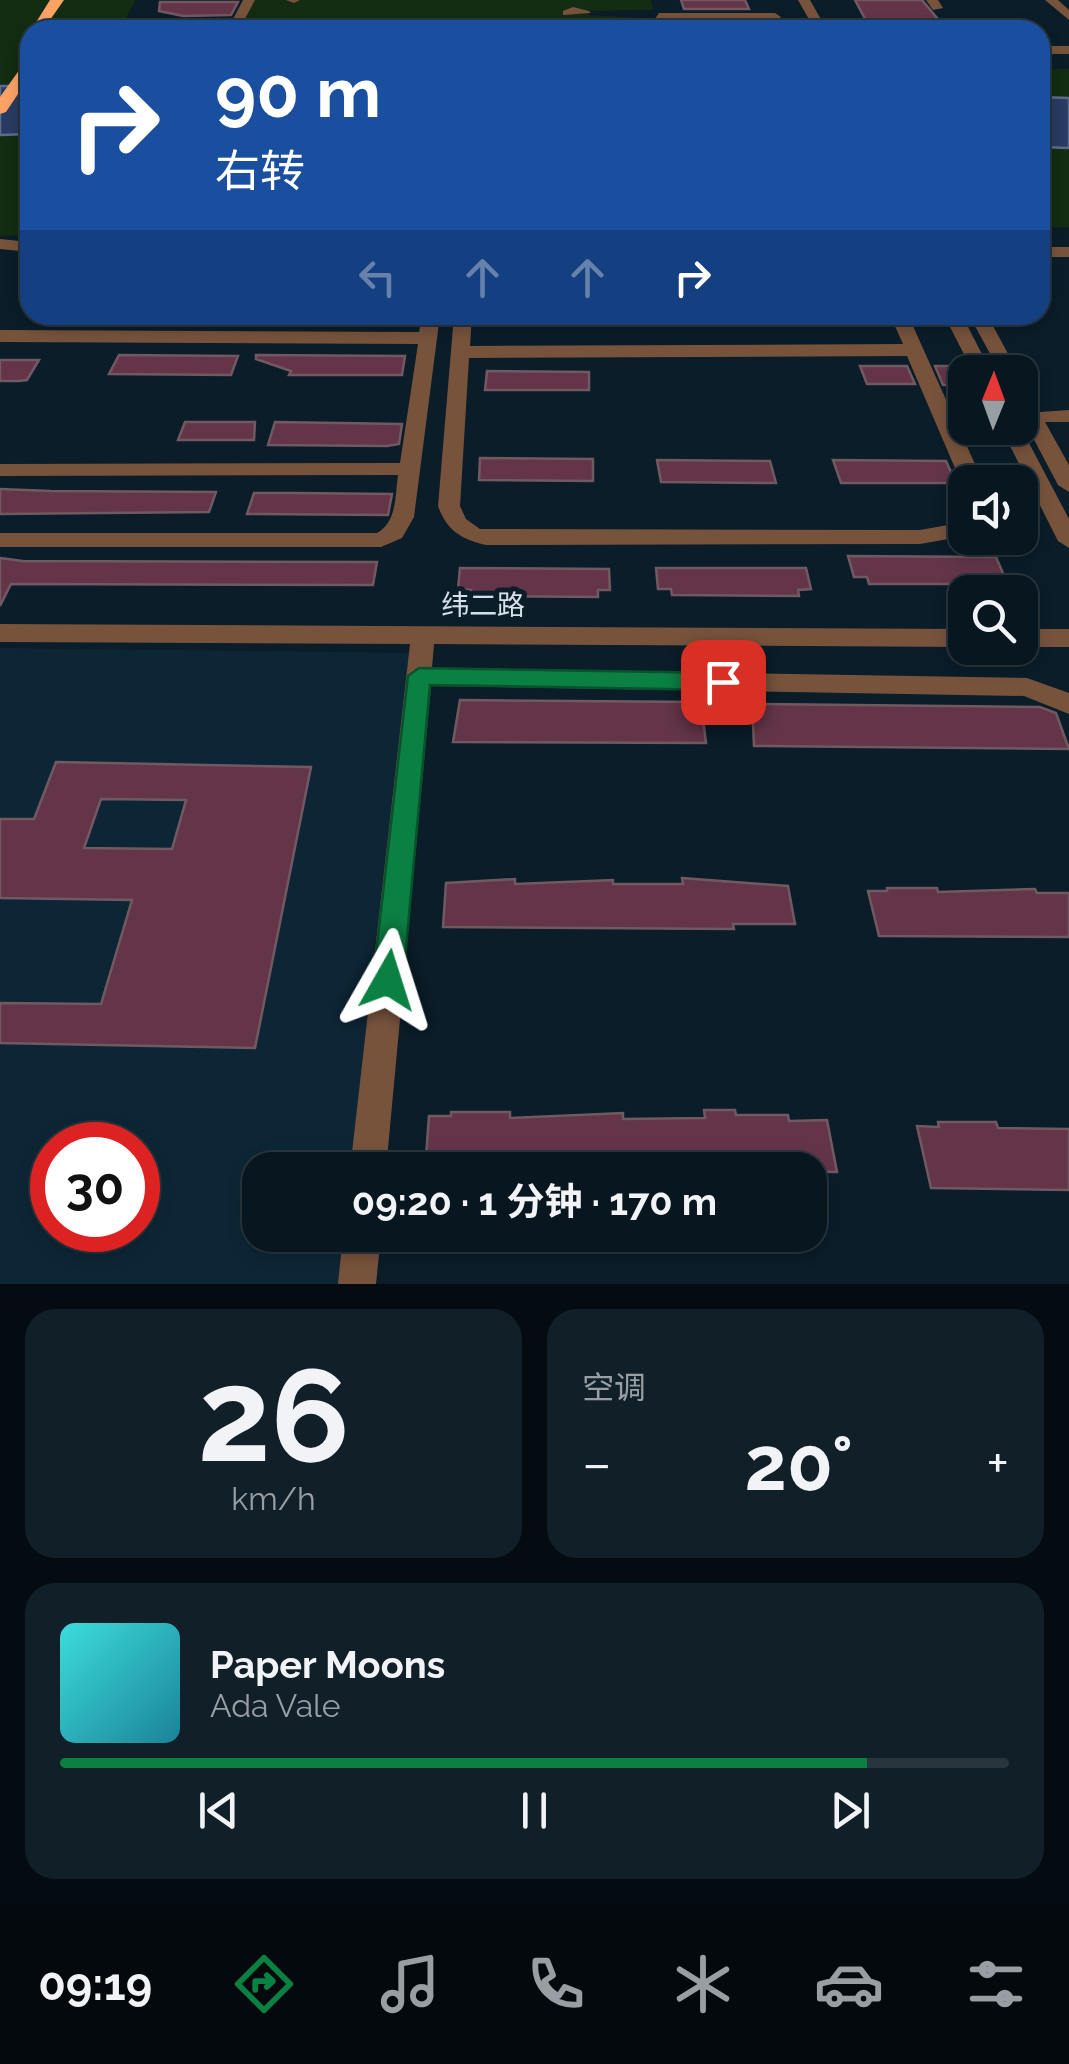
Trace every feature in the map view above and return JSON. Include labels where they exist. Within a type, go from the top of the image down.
[{"type":"highway","points":[[0,109],[20,71]]},
{"type":"street","points":[[1051,0],[1069,16]]},
{"type":"street","points":[[726,20],[775,17]]},
{"type":"street","points":[[137,19],[146,20]]},
{"type":"street","points":[[462,325],[450,506],[454,522],[467,533],[486,538],[920,537],[948,532]]},
{"type":"street","points":[[903,325],[948,409]]},
{"type":"street","points":[[958,325],[973,355]]},
{"type":"street","points":[[983,325],[1000,355]]},
{"type":"street","points":[[0,336],[430,326],[403,516],[394,532],[381,540],[0,540]]},
{"type":"street","points":[[460,352],[914,350]]},
{"type":"street","points":[[1038,428],[1069,486]]},
{"type":"street","points":[[1020,445],[1069,540]]},
{"type":"street","points":[[0,470],[410,469]]},
{"type":"street","name":"纬二路","points":[[0,633],[948,638]]},
{"type":"street","points":[[1038,638],[1069,638]]},
{"type":"street","points":[[370,1152],[422,644]]},
{"type":"street","points":[[419,676],[1026,687],[1069,704]]},
{"type":"street","points":[[357,1284],[360,1252]]},
{"type":"shaded area","points":[[0,648],[422,653],[365,1152],[242,1152],[242,1252],[353,1252],[350,1284],[0,1284]]},
{"type":"green space","points":[[0,0],[136,0],[125,20],[20,20],[20,235],[0,236]]},
{"type":"green space","points":[[253,0],[651,0],[653,10],[589,11],[588,15],[655,20],[242,20]]},
{"type":"green space","points":[[1050,69],[1069,69],[1069,227],[1050,227]]},
{"type":"water","points":[[0,86],[20,86],[20,134],[0,135]]},
{"type":"water","points":[[1050,97],[1069,98],[1069,148],[1050,147]]},
{"type":"building","points":[[681,0],[745,0],[749,9],[684,9]]},
{"type":"building","points":[[855,0],[922,0],[939,20],[866,20]]},
{"type":"building","points":[[160,2],[238,2],[231,15],[183,16],[159,11]]},
{"type":"building","points":[[119,355],[238,356],[231,375],[109,374]]},
{"type":"building","points":[[256,355],[405,356],[402,375],[289,375],[291,371],[256,359]]},
{"type":"building","points":[[0,360],[39,360],[27,380],[0,381]]},
{"type":"building","points":[[860,366],[907,366],[915,384],[867,384]]},
{"type":"building","points":[[935,366],[948,366],[948,385],[943,385]]},
{"type":"building","points":[[487,371],[589,372],[589,390],[485,390]]},
{"type":"building","points":[[185,422],[255,422],[254,440],[178,440]]},
{"type":"building","points":[[275,422],[402,424],[399,444],[387,446],[268,445]]},
{"type":"building","points":[[480,458],[593,459],[593,481],[479,480]]},
{"type":"building","points":[[657,460],[770,461],[776,483],[661,482]]},
{"type":"building","points":[[833,460],[946,461],[948,465],[948,483],[841,483]]},
{"type":"building","points":[[0,489],[216,492],[209,512],[0,514]]},
{"type":"building","points":[[254,493],[392,494],[388,515],[247,514]]},
{"type":"building","points":[[848,556],[996,557],[1004,575],[948,575],[948,584],[869,584],[867,577],[854,577]]},
{"type":"building","points":[[0,558],[377,562],[373,585],[11,584],[0,606]]},
{"type":"building","points":[[460,568],[609,569],[610,590],[598,590],[598,597],[470,596],[471,590],[458,589]]},
{"type":"building","points":[[656,568],[806,568],[811,589],[798,590],[799,596],[672,595],[671,589],[658,589]]},
{"type":"building","points":[[460,700],[701,702],[706,743],[453,742]]},
{"type":"building","points":[[752,704],[1040,707],[1056,713],[1069,749],[754,746]]},
{"type":"building","points":[[56,762],[311,767],[255,1048],[0,1043],[0,1003],[101,1004],[132,900],[0,898],[0,819],[34,819]],"holes":[[[101,799],[186,800],[172,849],[84,848]]]},
{"type":"building","points":[[682,878],[788,886],[795,924],[733,924],[734,929],[443,927],[446,883],[515,879],[515,884],[613,880],[613,884],[683,884]]},
{"type":"building","points":[[937,888],[938,892],[1035,889],[1037,893],[1069,893],[1069,937],[879,936],[868,891]]},
{"type":"building","points":[[704,1110],[735,1110],[736,1115],[788,1115],[789,1121],[827,1120],[837,1172],[827,1172],[827,1152],[426,1152],[429,1116],[451,1116],[451,1112],[510,1112],[510,1118],[623,1113],[623,1119],[705,1118]]},
{"type":"building","points":[[938,1122],[996,1122],[998,1128],[1069,1129],[1069,1190],[931,1188],[917,1126],[939,1127]]},
{"type":"route","points":[[388,980],[419,676],[723,682]]}]
